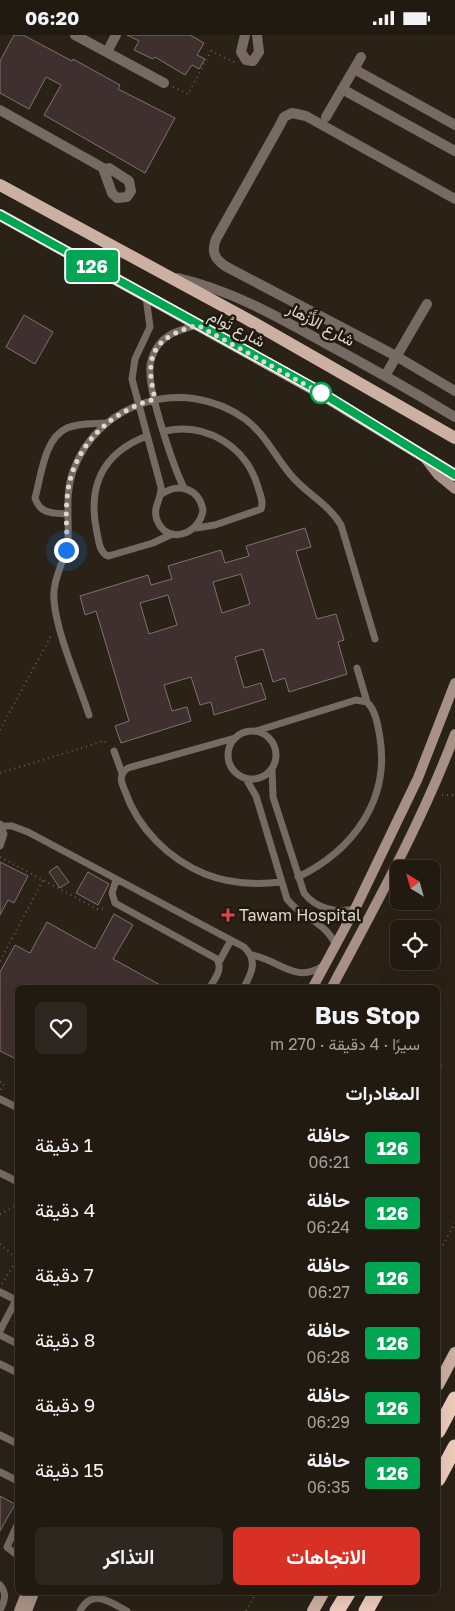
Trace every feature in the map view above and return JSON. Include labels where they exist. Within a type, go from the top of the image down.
[{"type":"highway","points":[[440,1427],[455,1399]]},
{"type":"highway","points":[[440,1475],[455,1447]]},
{"type":"highway","points":[[337,1611],[347,1595]]},
{"type":"highway","points":[[366,1611],[375,1595]]},
{"type":"main road","name":"شارع تُوام","points":[[0,185],[329,365],[455,438]]},
{"type":"main road","name":"شارع تُوام","points":[[0,215],[312,387],[455,475]]},
{"type":"main road","points":[[440,1381],[455,1353]]},
{"type":"main road","points":[[440,1476],[455,1457]]},
{"type":"main road","points":[[313,1611],[322,1595]]},
{"type":"street","points":[[75,35],[164,83]]},
{"type":"street","points":[[107,52],[116,35]]},
{"type":"street","points":[[245,35],[241,47],[243,57],[253,61],[258,56],[257,35]]},
{"type":"street","points":[[326,117],[361,57]]},
{"type":"street","points":[[354,69],[455,125]]},
{"type":"street","points":[[342,89],[455,151]]},
{"type":"street","points":[[0,110],[105,169]]},
{"type":"street","points":[[455,199],[306,117],[292,113],[284,117],[215,242],[214,254],[225,266],[396,356],[455,391]]},
{"type":"street","name":"شارع الأَزْهار","points":[[166,275],[206,286],[244,301],[385,376],[455,417]]},
{"type":"street","points":[[385,376],[427,304]]},
{"type":"street","points":[[422,453],[438,475],[455,489]]},
{"type":"street","points":[[314,985],[355,909],[418,778],[455,683]]},
{"type":"street","points":[[333,985],[432,793],[455,734]]},
{"type":"street","points":[[19,1611],[25,1595]]},
{"type":"street","points":[[27,1611],[33,1595]]},
{"type":"lane","points":[[146,296],[151,321],[150,327],[135,359],[132,373],[138,404],[162,494]]},
{"type":"lane","points":[[184,488],[164,431],[155,399],[150,368],[158,346],[170,335],[197,325]]},
{"type":"lane","points":[[89,715],[55,610],[54,585],[66,550],[67,499],[76,465],[87,445],[106,423],[138,404],[155,399],[184,397],[210,402],[246,420],[265,439],[300,485],[332,512],[341,525],[375,639]]},
{"type":"lane","points":[[67,514],[42,511],[37,505],[35,497],[50,446],[60,432],[68,427],[106,423]]},
{"type":"lane","points":[[147,436],[122,449],[111,458],[97,483],[93,511],[101,551],[108,556],[153,543],[172,534],[187,533],[196,528],[215,525],[261,509],[262,503],[255,479],[243,457],[234,449],[213,435],[190,429],[164,431]]},
{"type":"lane","points":[[172,534],[164,530],[156,517],[155,509],[162,494],[168,490],[184,488],[195,494],[202,504],[202,517],[196,528]]},
{"type":"lane","points":[[298,877],[328,861],[341,850],[352,838],[370,809],[376,794],[381,761],[378,727],[374,711],[367,702],[357,668]]},
{"type":"lane","points":[[256,731],[270,739],[275,746],[276,762],[272,769],[261,779],[246,779],[238,776],[228,762],[230,745],[241,733],[256,731],[356,700],[367,702]]},
{"type":"lane","points":[[122,773],[128,768],[235,738]]},
{"type":"lane","points":[[114,751],[122,773],[121,780],[135,814],[146,829],[173,856],[188,866],[224,880],[261,884],[281,882]]},
{"type":"lane","points":[[272,769],[273,797],[304,893],[313,902],[332,910],[355,909]]},
{"type":"lane","points":[[246,779],[256,796],[281,882],[291,905],[322,925],[336,945]]},
{"type":"lane","points":[[0,846],[4,834],[1,825],[12,826],[28,832],[244,947],[251,955],[297,973],[312,972],[325,965]]},
{"type":"lane","points":[[116,880],[112,898],[119,905],[214,957],[219,962]]},
{"type":"lane","points":[[211,985],[219,971],[219,962],[231,940]]},
{"type":"lane","points":[[245,985],[253,969],[251,955]]},
{"type":"lane","points":[[0,1099],[15,1106]]},
{"type":"lane","points":[[0,1173],[15,1180]]},
{"type":"lane","points":[[0,1290],[15,1300]]},
{"type":"lane","points":[[15,1305],[0,1333],[15,1342]]},
{"type":"lane","points":[[0,1364],[15,1372]]},
{"type":"lane","points":[[0,1435],[15,1442]]},
{"type":"lane","points":[[0,1471],[15,1479]]},
{"type":"lane","points":[[15,1530],[7,1547],[15,1553]]},
{"type":"lane","points":[[0,1585],[5,1599],[0,1610]]},
{"type":"lane","points":[[80,1611],[86,1602],[95,1597],[105,1599],[118,1609],[127,1611]]},
{"type":"path","points":[[164,83],[188,94],[211,51],[234,63],[240,62],[243,57]]},
{"type":"path","points":[[0,731],[58,623]]},
{"type":"path","points":[[0,773],[104,741]]},
{"type":"path","points":[[432,793],[455,795]]},
{"type":"path","points":[[0,857],[97,909],[119,905]]},
{"type":"path","points":[[0,961],[43,880]]},
{"type":"path","points":[[0,1082],[4,1085],[0,1092]]},
{"type":"path","points":[[0,1214],[15,1206]]},
{"type":"path","points":[[440,1251],[455,1223]]},
{"type":"path","points":[[0,1244],[15,1257]]},
{"type":"path","points":[[0,1290],[15,1263]]},
{"type":"path","points":[[246,1611],[255,1595]]},
{"type":"building","points":[[14,35],[23,35],[72,61],[73,59],[120,85],[118,89],[175,118],[145,173],[44,115],[61,85],[46,77],[29,109],[0,93],[0,61]]},
{"type":"building","points":[[127,35],[190,35],[204,43],[197,55],[205,59],[199,69],[192,65],[185,75],[155,57],[153,59],[134,50],[139,41]]},
{"type":"building","points":[[24,315],[53,332],[35,364],[6,347]]},
{"type":"building","points":[[305,528],[311,547],[296,551],[317,619],[336,614],[344,640],[338,642],[347,674],[289,692],[285,678],[273,682],[263,649],[235,657],[244,688],[261,683],[266,699],[214,715],[211,702],[200,705],[191,677],[164,685],[172,711],[187,707],[191,721],[121,743],[115,726],[129,721],[96,611],[85,615],[80,596],[148,575],[151,585],[172,579],[168,566],[221,550],[225,563],[249,556],[246,546]],"holes":[[[241,574],[250,604],[222,613],[213,582]],[[168,595],[177,625],[149,634],[140,603]]]},
{"type":"building","points":[[0,862],[28,876],[14,903],[8,900],[0,915]]},
{"type":"building","points":[[57,866],[69,882],[60,888],[49,872]]},
{"type":"building","points":[[88,872],[109,884],[98,905],[76,893]]},
{"type":"building","points":[[114,914],[133,925],[113,959],[160,985],[15,985],[15,1058],[0,1051],[0,972],[15,945],[30,953],[47,922],[95,949]]},
{"type":"building","points":[[0,1496],[15,1504],[0,1531]]},
{"type":"bus line","name":"126","points":[[0,215],[312,387],[455,475]]},
{"type":"place","name":"Tawam Hospital","points":[[228,915]]},
{"type":"route","points":[[66,550],[68,538],[67,499],[73,471],[87,445],[106,423],[129,408],[155,399],[150,382],[150,368],[153,355],[163,339],[180,330],[197,325],[326,396],[321,393]]}]
